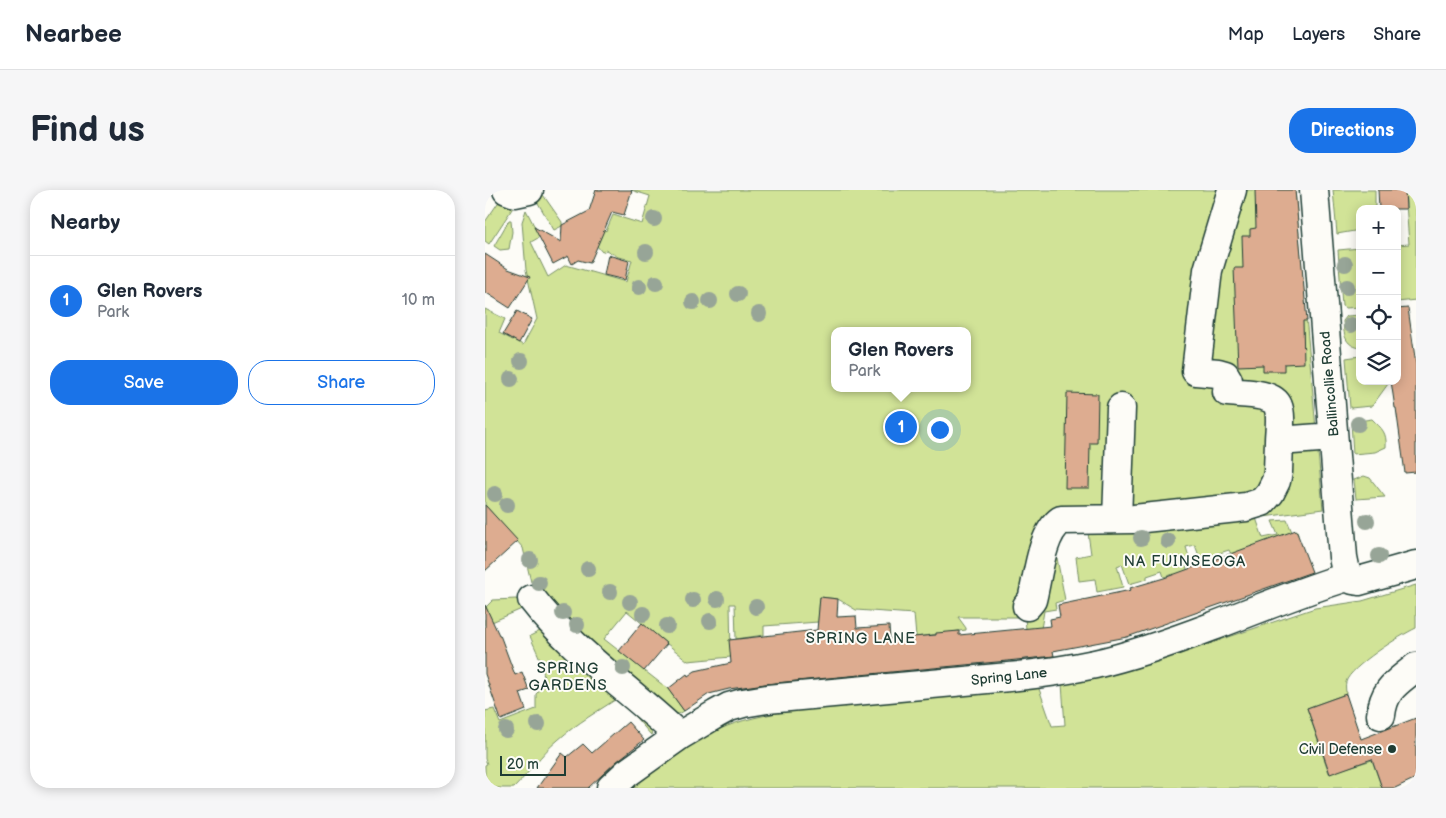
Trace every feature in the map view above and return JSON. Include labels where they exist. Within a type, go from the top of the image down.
[{"type":"street","points":[[507,190],[515,193],[529,190]]},
{"type":"street","points":[[1027,606],[1032,600],[1047,539],[1053,526],[1061,520],[1163,516],[1246,506],[1261,502],[1270,493],[1276,481],[1279,472],[1278,405],[1273,399],[1266,396],[1227,392],[1228,380],[1225,375],[1195,371],[1208,270],[1232,190]]},
{"type":"street","name":"Ballincollie Road","points":[[1314,190],[1343,557],[1347,577]]},
{"type":"street","points":[[1117,519],[1121,408]]},
{"type":"street","points":[[1279,441],[1333,438]]},
{"type":"street","name":"Spring Lane","points":[[611,788],[627,773],[679,736],[729,707],[743,703],[767,699],[1009,677],[1096,664],[1209,628],[1326,583],[1347,577],[1359,581],[1416,565]]},
{"type":"street","points":[[532,599],[542,612],[575,644],[679,736]]},
{"type":"street","points":[[1381,715],[1383,700],[1392,686],[1416,667]]},
{"type":"green space","points":[[631,190],[1295,190],[1323,509],[1256,518],[1263,538],[1278,535],[1272,521],[1287,520],[1292,532],[1297,530],[1298,535],[1279,542],[1231,554],[1229,550],[1213,555],[1218,570],[1213,572],[1209,562],[1202,564],[1195,545],[1186,547],[1191,564],[1186,566],[1191,580],[1178,584],[1174,574],[1164,577],[1162,571],[1147,576],[1147,579],[1129,584],[1122,564],[1117,566],[1123,587],[1097,592],[1095,579],[1079,581],[1076,557],[1091,554],[1088,533],[1067,531],[1054,555],[1057,558],[1065,600],[1055,603],[1056,609],[1044,611],[1041,629],[1026,629],[1025,617],[958,617],[966,630],[916,637],[914,614],[856,610],[838,599],[820,597],[818,622],[764,626],[764,635],[736,639],[735,604],[730,604],[731,657],[688,661],[627,611],[604,639],[668,689],[684,711],[679,714],[669,713],[542,598],[531,582],[523,548],[485,505],[485,309],[505,319],[499,333],[523,345],[537,319],[526,270],[522,222],[526,210],[539,235],[538,238],[531,242],[548,277],[566,265],[626,282],[632,260],[618,257],[606,250],[602,252],[591,239],[589,216],[606,231],[613,215],[642,224],[650,196]]},
{"type":"green space","points":[[1333,190],[1375,190],[1375,205],[1356,205],[1356,231],[1337,234]]},
{"type":"green space","points":[[1405,190],[1416,190],[1416,300],[1401,302],[1401,245],[1409,244]]},
{"type":"green space","points":[[541,192],[562,222],[562,226],[554,230],[535,198]]},
{"type":"green space","points":[[500,200],[513,203],[512,209],[489,244],[485,241],[485,222]]},
{"type":"green space","points":[[509,220],[511,220],[512,232],[509,249],[500,250],[494,246]]},
{"type":"green space","points":[[1356,248],[1356,307],[1346,308],[1342,306],[1338,250]]},
{"type":"green space","points":[[1356,315],[1356,347],[1348,342],[1346,338],[1343,321],[1347,316]]},
{"type":"green space","points":[[1356,357],[1356,385],[1387,385],[1372,406],[1350,408],[1346,358]]},
{"type":"green space","points":[[1372,419],[1383,431],[1386,438],[1386,447],[1375,452],[1353,454],[1351,422]]},
{"type":"green space","points":[[1364,476],[1370,478],[1385,497],[1356,499],[1354,480]]},
{"type":"green space","points":[[1416,585],[1416,628],[1388,644],[1357,668],[1346,682],[1346,694],[1307,708],[1329,773],[1372,760],[1382,788],[628,788],[677,754],[717,730],[744,720],[782,712],[1038,686],[1052,726],[1065,725],[1062,684],[1111,675],[1315,608],[1362,601]]},
{"type":"green space","points":[[516,599],[523,603],[524,608],[485,625],[485,619],[490,617],[486,607],[493,600]]},
{"type":"green space","points":[[544,629],[654,724],[651,735],[623,703],[621,696],[581,722],[558,740],[514,788],[485,788],[485,765],[487,764],[485,759],[485,711],[494,709],[500,723],[536,709],[536,694],[541,688],[543,673],[530,636]]},
{"type":"building","points":[[596,190],[632,190],[624,215],[612,212],[590,263],[578,260],[572,264],[568,256],[553,264],[534,227],[561,242],[562,225],[589,211]]},
{"type":"building","points":[[1255,190],[1295,190],[1307,321],[1303,321],[1304,363],[1284,364],[1284,371],[1263,371],[1263,365],[1238,366],[1234,268],[1243,268],[1242,236],[1250,236],[1250,229],[1256,228]]},
{"type":"building","points":[[1378,190],[1405,190],[1406,209],[1401,209],[1401,205],[1379,205]]},
{"type":"building","points":[[485,254],[508,269],[530,277],[510,308],[485,292]]},
{"type":"building","points":[[608,255],[629,261],[625,280],[604,275]]},
{"type":"building","points":[[1408,308],[1416,365],[1416,472],[1405,473],[1392,385],[1401,385],[1401,309]]},
{"type":"building","points":[[517,311],[532,319],[519,343],[503,334]]},
{"type":"building","points":[[1067,393],[1098,394],[1097,443],[1090,443],[1089,488],[1065,488]]},
{"type":"building","points":[[485,505],[518,541],[485,571]]},
{"type":"building","points":[[1296,530],[1312,572],[1127,637],[1053,651],[1054,656],[729,689],[709,694],[684,711],[668,689],[687,674],[688,676],[695,671],[731,663],[729,640],[817,630],[820,597],[838,599],[837,617],[856,616],[857,628],[889,626],[890,639],[959,631],[959,635],[1051,626],[1050,619],[1060,617],[1058,605],[1131,590],[1130,588],[1164,578]]},
{"type":"building","points":[[485,605],[500,635],[515,675],[522,672],[529,690],[520,693],[526,710],[501,720],[485,674]]},
{"type":"building","points":[[642,623],[667,644],[644,671],[619,651]]},
{"type":"building","points":[[1346,694],[1361,739],[1416,718],[1416,778],[1395,788],[1382,788],[1372,759],[1330,774],[1307,708]]},
{"type":"building","points":[[628,722],[644,740],[616,762],[588,788],[537,788],[562,753],[567,757],[583,744],[592,753]]},
{"type":"place","name":"Glen Rovers","points":[[901,427]]},
{"type":"place","name":"Civil Defense","points":[[1392,749]]},
{"type":"district","name":"NA FUINSEOGA","points":[[1185,561]]},
{"type":"district","name":"SPRING LANE","points":[[861,638]]},
{"type":"district","name":"SPRING GARDENS","points":[[568,676]]}]
